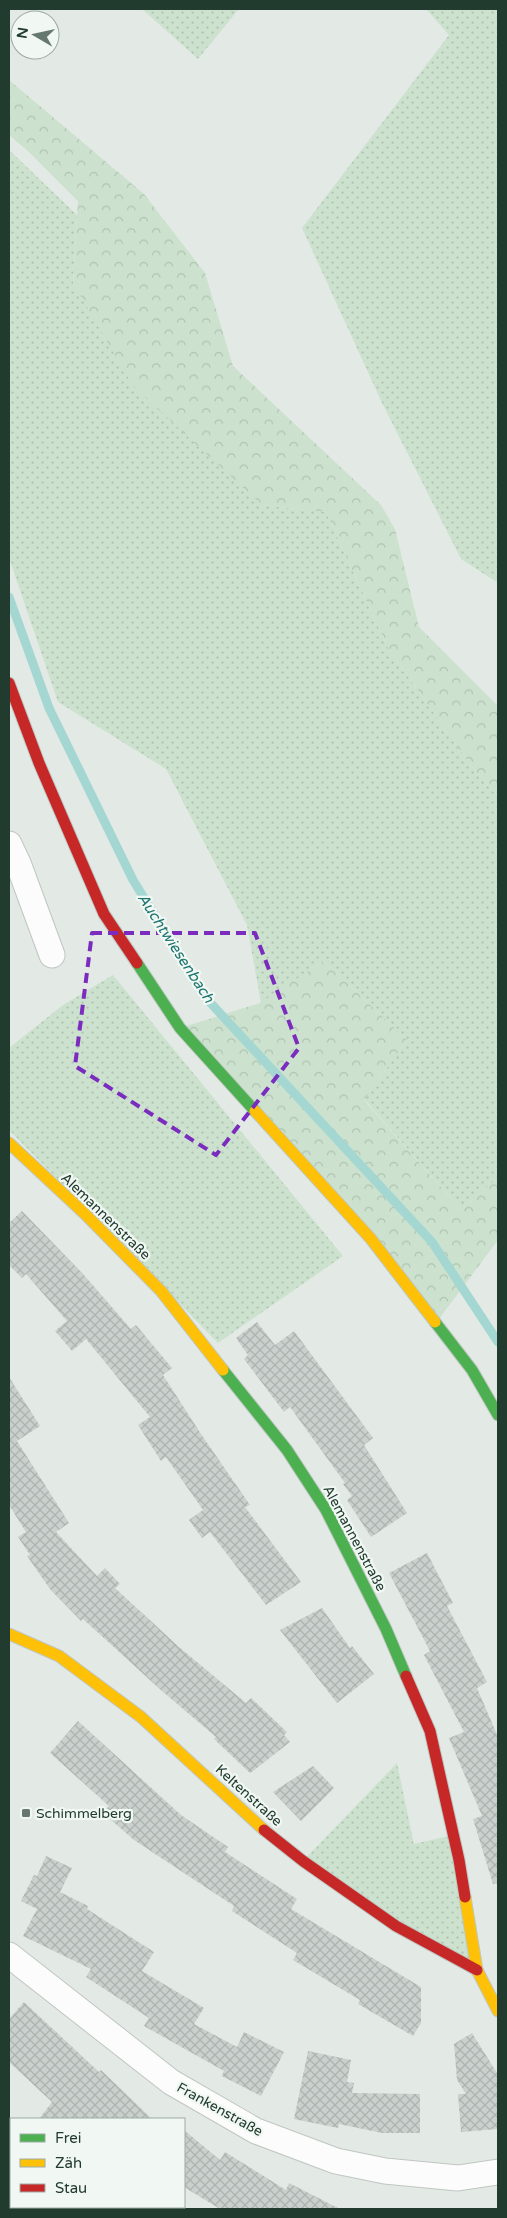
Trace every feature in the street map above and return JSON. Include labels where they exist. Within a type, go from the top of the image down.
[{"type":"street","points":[[9,684],[39,763],[104,914],[180,1028],[370,1239],[472,1370],[498,1415]]},
{"type":"street","points":[[9,844],[18,863],[52,955]]},
{"type":"street","name":"Alemannenstraße","points":[[9,1143],[85,1214],[161,1291],[286,1450],[326,1510],[386,1629],[430,1731],[459,1860],[477,1970],[498,2011]]},
{"type":"street","name":"Keltenstraße","points":[[9,1634],[59,1656],[141,1717],[245,1814],[303,1861],[396,1926],[477,1970]]},
{"type":"street","name":"Frankenstraße","points":[[9,1955],[171,2082],[256,2131],[336,2161],[385,2172],[458,2178],[498,2172]]},
{"type":"highlighted area","points":[[92,933],[255,933],[299,1048],[216,1155],[75,1066]]},
{"type":"green space","points":[[142,9],[239,9],[198,59]]},
{"type":"green space","points":[[426,9],[498,9],[498,583],[461,559],[383,405],[302,228],[449,35]]},
{"type":"green space","points":[[9,80],[144,194],[205,273],[233,366],[381,505],[395,529],[419,627],[498,706],[498,796],[478,775],[388,648],[326,512],[262,505],[133,386],[73,283],[78,201],[30,153],[9,135]]},
{"type":"green space","points":[[9,150],[77,215],[73,283],[262,505],[326,512],[388,648],[478,775],[498,796],[498,1178],[461,1210],[364,1099],[407,1040],[324,961],[261,1003],[247,925],[166,769],[58,702],[9,558]]},
{"type":"green space","points":[[324,961],[407,1040],[364,1100],[461,1210],[498,1178],[498,1240],[436,1323],[180,1028],[260,1003]]},
{"type":"green space","points":[[113,975],[343,1256],[218,1343],[9,1130],[9,1048],[63,1005]]},
{"type":"green space","points":[[397,1763],[414,1844],[453,1835],[477,1970],[303,1861]]},
{"type":"building","points":[[22,1211],[83,1274],[131,1329],[136,1325],[172,1368],[163,1375],[250,1505],[245,1507],[301,1582],[266,1605],[210,1532],[202,1538],[189,1520],[203,1510],[166,1457],[161,1461],[138,1425],[150,1417],[86,1339],[72,1351],[55,1331],[67,1321],[26,1274],[22,1278],[9,1265],[9,1223]]},
{"type":"building","points":[[257,1322],[275,1345],[294,1331],[373,1438],[364,1445],[407,1513],[371,1537],[347,1500],[352,1496],[343,1484],[345,1483],[290,1407],[284,1412],[244,1359],[248,1355],[236,1338]]},
{"type":"building","points":[[9,1377],[40,1426],[17,1441],[69,1523],[56,1532],[97,1576],[105,1568],[120,1584],[115,1588],[179,1647],[246,1703],[251,1698],[287,1732],[284,1735],[290,1742],[250,1773],[214,1739],[216,1737],[83,1619],[81,1621],[50,1589],[27,1556],[30,1555],[18,1537],[26,1532],[9,1505]]},
{"type":"building","points":[[427,1553],[453,1603],[447,1606],[487,1682],[477,1688],[498,1737],[498,1883],[493,1884],[473,1819],[482,1816],[449,1738],[464,1732],[424,1655],[430,1651],[389,1573]]},
{"type":"building","points":[[322,1608],[350,1648],[352,1646],[374,1674],[337,1703],[280,1630]]},
{"type":"building","points":[[78,1721],[181,1815],[228,1847],[225,1852],[297,1899],[291,1909],[421,1987],[421,2023],[413,2036],[358,2004],[360,2000],[293,1960],[297,1953],[232,1911],[234,1906],[134,1840],[103,1813],[109,1806],[50,1753]]},
{"type":"building","points":[[313,1766],[334,1788],[301,1821],[273,1792]]},
{"type":"building","points":[[46,1856],[72,1868],[60,1892],[88,1906],[87,1909],[154,1952],[142,1971],[204,2008],[194,2024],[237,2047],[244,2032],[284,2052],[261,2096],[222,2076],[224,2071],[144,2026],[149,2018],[86,1977],[91,1969],[23,1936],[37,1909],[21,1901],[34,1875],[37,1876]]},
{"type":"building","points":[[24,2002],[99,2072],[101,2070],[151,2118],[40,2118],[52,2102],[9,2062],[9,2019]]},
{"type":"building","points":[[472,2033],[497,2073],[498,2129],[461,2132],[458,2094],[466,2094],[457,2080],[454,2044]]},
{"type":"building","points":[[308,2051],[351,2060],[347,2082],[354,2083],[352,2093],[420,2094],[420,2133],[382,2133],[339,2124],[338,2128],[294,2119]]},
{"type":"building","points":[[185,2131],[220,2160],[225,2152],[286,2190],[289,2183],[340,2209],[220,2209],[185,2188]]},
{"type":"waterway","name":"Auchtwiesenbach","points":[[9,597],[49,708],[133,880],[205,997],[432,1242],[498,1342]]},
{"type":"traffic: fast","points":[[137,963],[180,1028],[255,1111]]},
{"type":"traffic: fast","points":[[435,1322],[472,1370],[498,1415]]},
{"type":"traffic: fast","points":[[223,1370],[287,1450],[326,1510],[386,1629],[406,1676]]},
{"type":"traffic: slow","points":[[255,1111],[371,1239],[435,1322]]},
{"type":"traffic: slow","points":[[9,1143],[85,1214],[161,1291],[223,1370]]},
{"type":"traffic: slow","points":[[9,1634],[59,1656],[141,1717],[264,1830]]},
{"type":"traffic: slow","points":[[465,1897],[477,1970],[498,2011]]},
{"type":"traffic: jam","points":[[9,683],[39,763],[104,914],[137,963]]},
{"type":"traffic: jam","points":[[406,1676],[430,1731],[459,1860],[465,1897]]},
{"type":"traffic: jam","points":[[264,1830],[303,1861],[396,1926],[477,1970]]},
{"type":"place","name":"Schimmelberg","points":[[26,1813]]}]
